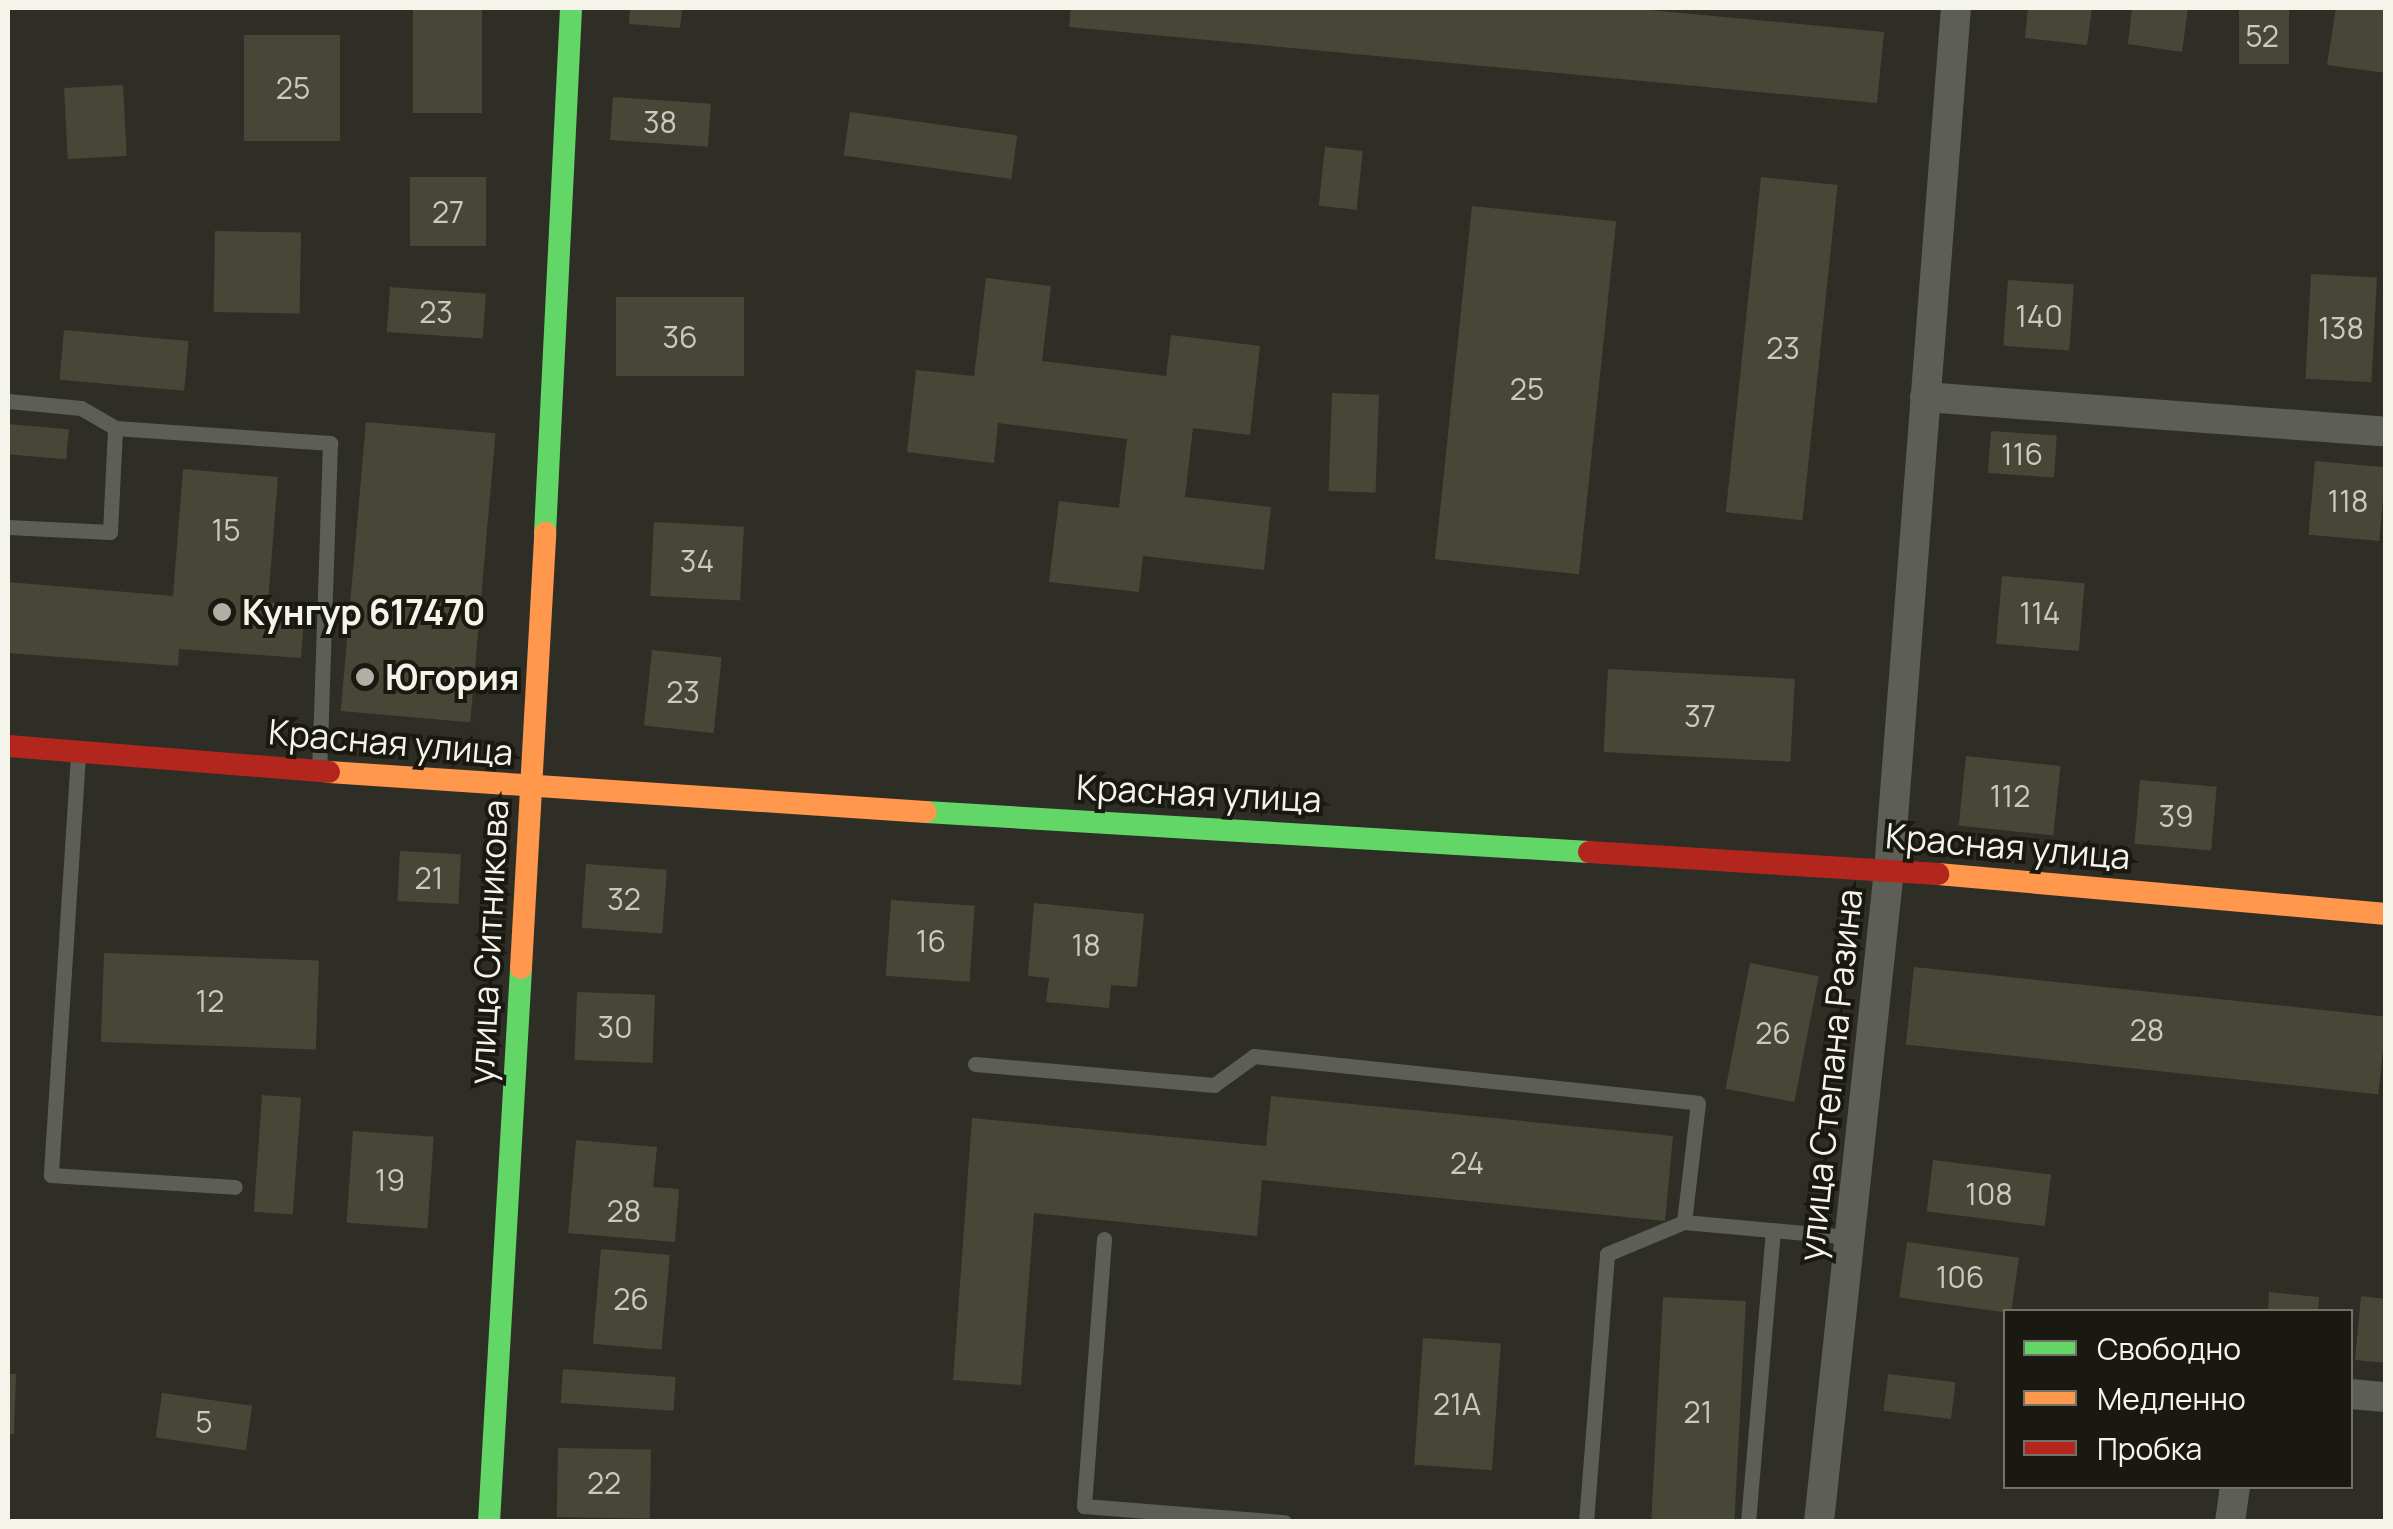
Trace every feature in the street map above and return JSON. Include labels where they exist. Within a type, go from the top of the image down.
[{"type":"street","name":"улица Ситникова","points":[[489,1522],[532,788],[571,8]]},
{"type":"street","name":"улица Степана Разина","points":[[1819,1522],[1889,870],[1956,8]]},
{"type":"street","points":[[1925,397],[2386,432]]},
{"type":"street","name":"Красная улица","points":[[8,746],[532,788],[1889,870],[2386,914]]},
{"type":"street","points":[[2353,1394],[2386,1397]]},
{"type":"street","points":[[2230,1522],[2235,1489]]},
{"type":"lane","points":[[8,401],[81,408],[115,428],[330,443],[319,771]]},
{"type":"lane","points":[[8,526],[110,532],[115,428]]},
{"type":"lane","points":[[78,751],[51,1175],[234,1187]]},
{"type":"lane","points":[[976,1064],[1214,1084],[1254,1056],[1698,1103],[1684,1222]]},
{"type":"lane","points":[[1586,1522],[1607,1254],[1684,1222],[1850,1237]]},
{"type":"lane","points":[[1748,1522],[1773,1230]]},
{"type":"lane","points":[[1104,1239],[1084,1506],[1284,1522]]},
{"type":"building","points":[[413,8],[482,8],[482,113],[413,113]]},
{"type":"building","points":[[630,8],[682,8],[680,28],[629,24]]},
{"type":"building","points":[[1071,8],[1628,8],[1884,32],[1877,103],[1069,27]]},
{"type":"building","points":[[2028,8],[2092,8],[2087,45],[2025,38]]},
{"type":"building","points":[[2132,8],[2188,8],[2182,52],[2128,44]]},
{"type":"building","points":[[2239,8],[2289,8],[2289,64],[2239,64]]},
{"type":"building","points":[[2336,8],[2386,8],[2386,73],[2327,65]]},
{"type":"building","points":[[244,35],[340,35],[340,141],[244,141]]},
{"type":"building","points":[[123,85],[127,156],[68,159],[64,88]]},
{"type":"building","points":[[613,97],[711,104],[708,147],[610,140]]},
{"type":"building","points":[[850,112],[1017,136],[1011,179],[844,156]]},
{"type":"building","points":[[1325,147],[1363,151],[1357,210],[1319,206]]},
{"type":"building","points":[[410,177],[486,177],[486,246],[410,246]]},
{"type":"building","points":[[1761,177],[1838,185],[1802,520],[1726,512]]},
{"type":"building","points":[[1472,206],[1616,221],[1579,574],[1435,559]]},
{"type":"building","points":[[215,231],[301,233],[300,313],[214,312]]},
{"type":"building","points":[[2311,274],[2377,277],[2371,382],[2306,379]]},
{"type":"building","points":[[986,278],[1051,286],[1042,361],[1166,376],[1171,335],[1260,346],[1250,435],[1193,428],[1185,497],[1271,507],[1264,570],[1143,556],[1139,592],[1049,582],[1059,501],[1119,508],[1127,439],[998,423],[994,463],[907,452],[916,370],[974,376]]},
{"type":"building","points":[[2008,280],[2074,285],[2069,350],[2003,346]]},
{"type":"building","points":[[390,287],[486,294],[483,339],[387,332]]},
{"type":"building","points":[[616,297],[744,297],[744,376],[616,376]]},
{"type":"building","points":[[64,330],[189,341],[184,391],[60,380]]},
{"type":"building","points":[[1332,393],[1379,395],[1376,493],[1329,491]]},
{"type":"building","points":[[366,422],[496,433],[470,722],[341,711]]},
{"type":"building","points":[[8,424],[69,429],[66,459],[8,454]]},
{"type":"building","points":[[1991,431],[2057,436],[2054,478],[1988,473]]},
{"type":"building","points":[[2315,461],[2386,467],[2379,541],[2309,535]]},
{"type":"building","points":[[183,469],[278,477],[268,602],[305,605],[301,658],[179,649],[178,666],[8,653],[8,582],[173,596]]},
{"type":"building","points":[[654,522],[744,527],[740,601],[650,596]]},
{"type":"building","points":[[2002,576],[2085,583],[2079,651],[1996,644]]},
{"type":"building","points":[[652,650],[722,657],[714,733],[644,726]]},
{"type":"building","points":[[1608,669],[1795,679],[1790,762],[1604,752]]},
{"type":"building","points":[[1966,756],[2060,766],[2053,836],[1959,826]]},
{"type":"building","points":[[2140,780],[2217,787],[2211,850],[2134,844]]},
{"type":"building","points":[[400,851],[461,854],[458,904],[397,901]]},
{"type":"building","points":[[586,864],[667,870],[662,933],[582,928]]},
{"type":"building","points":[[891,900],[975,906],[969,982],[886,976]]},
{"type":"building","points":[[1034,903],[1144,914],[1137,987],[1111,985],[1109,1008],[1046,1002],[1049,978],[1028,976]]},
{"type":"building","points":[[104,953],[319,961],[316,1049],[101,1042]]},
{"type":"building","points":[[1750,963],[1819,976],[1794,1102],[1726,1089]]},
{"type":"building","points":[[1914,967],[2386,1017],[2378,1094],[1906,1045]]},
{"type":"building","points":[[577,992],[655,995],[653,1063],[575,1060]]},
{"type":"building","points":[[262,1095],[301,1098],[293,1214],[254,1212]]},
{"type":"building","points":[[1271,1096],[1673,1136],[1665,1221],[1262,1180],[1257,1236],[1034,1213],[1021,1385],[953,1380],[972,1118],[1266,1146]]},
{"type":"building","points":[[353,1131],[434,1137],[427,1228],[347,1223]]},
{"type":"building","points":[[576,1140],[657,1147],[653,1187],[679,1189],[675,1242],[568,1233]]},
{"type":"building","points":[[1933,1160],[2051,1175],[2045,1226],[1927,1212]]},
{"type":"building","points":[[1907,1242],[2019,1258],[2012,1309],[2003,1312],[1899,1297]]},
{"type":"building","points":[[601,1249],[670,1255],[661,1350],[593,1344]]},
{"type":"building","points":[[2269,1292],[2319,1297],[2318,1309],[2268,1309]]},
{"type":"building","points":[[2361,1296],[2386,1299],[2386,1363],[2355,1360]]},
{"type":"building","points":[[1663,1297],[1746,1301],[1734,1522],[1651,1522]]},
{"type":"building","points":[[1423,1338],[1501,1343],[1492,1470],[1414,1465]]},
{"type":"building","points":[[563,1369],[676,1377],[673,1411],[561,1403]]},
{"type":"building","points":[[8,1374],[16,1374],[14,1434],[8,1434]]},
{"type":"building","points":[[1888,1374],[1955,1382],[1951,1419],[1883,1411]]},
{"type":"building","points":[[162,1393],[252,1406],[246,1450],[156,1438]]},
{"type":"building","points":[[558,1448],[651,1450],[650,1519],[557,1517]]},
{"type":"traffic: fast","points":[[545,533],[571,8]]},
{"type":"traffic: fast","points":[[926,812],[1589,852]]},
{"type":"traffic: fast","points":[[489,1522],[521,968]]},
{"type":"traffic: slow","points":[[521,968],[545,533]]},
{"type":"traffic: slow","points":[[329,772],[926,812]]},
{"type":"traffic: slow","points":[[1938,874],[2386,914]]},
{"type":"traffic: jam","points":[[8,746],[329,772]]},
{"type":"traffic: jam","points":[[1589,852],[1938,874]]},
{"type":"place","name":"Кунгур 617470","points":[[222,612]]},
{"type":"place","name":"Югория","points":[[365,677]]}]
